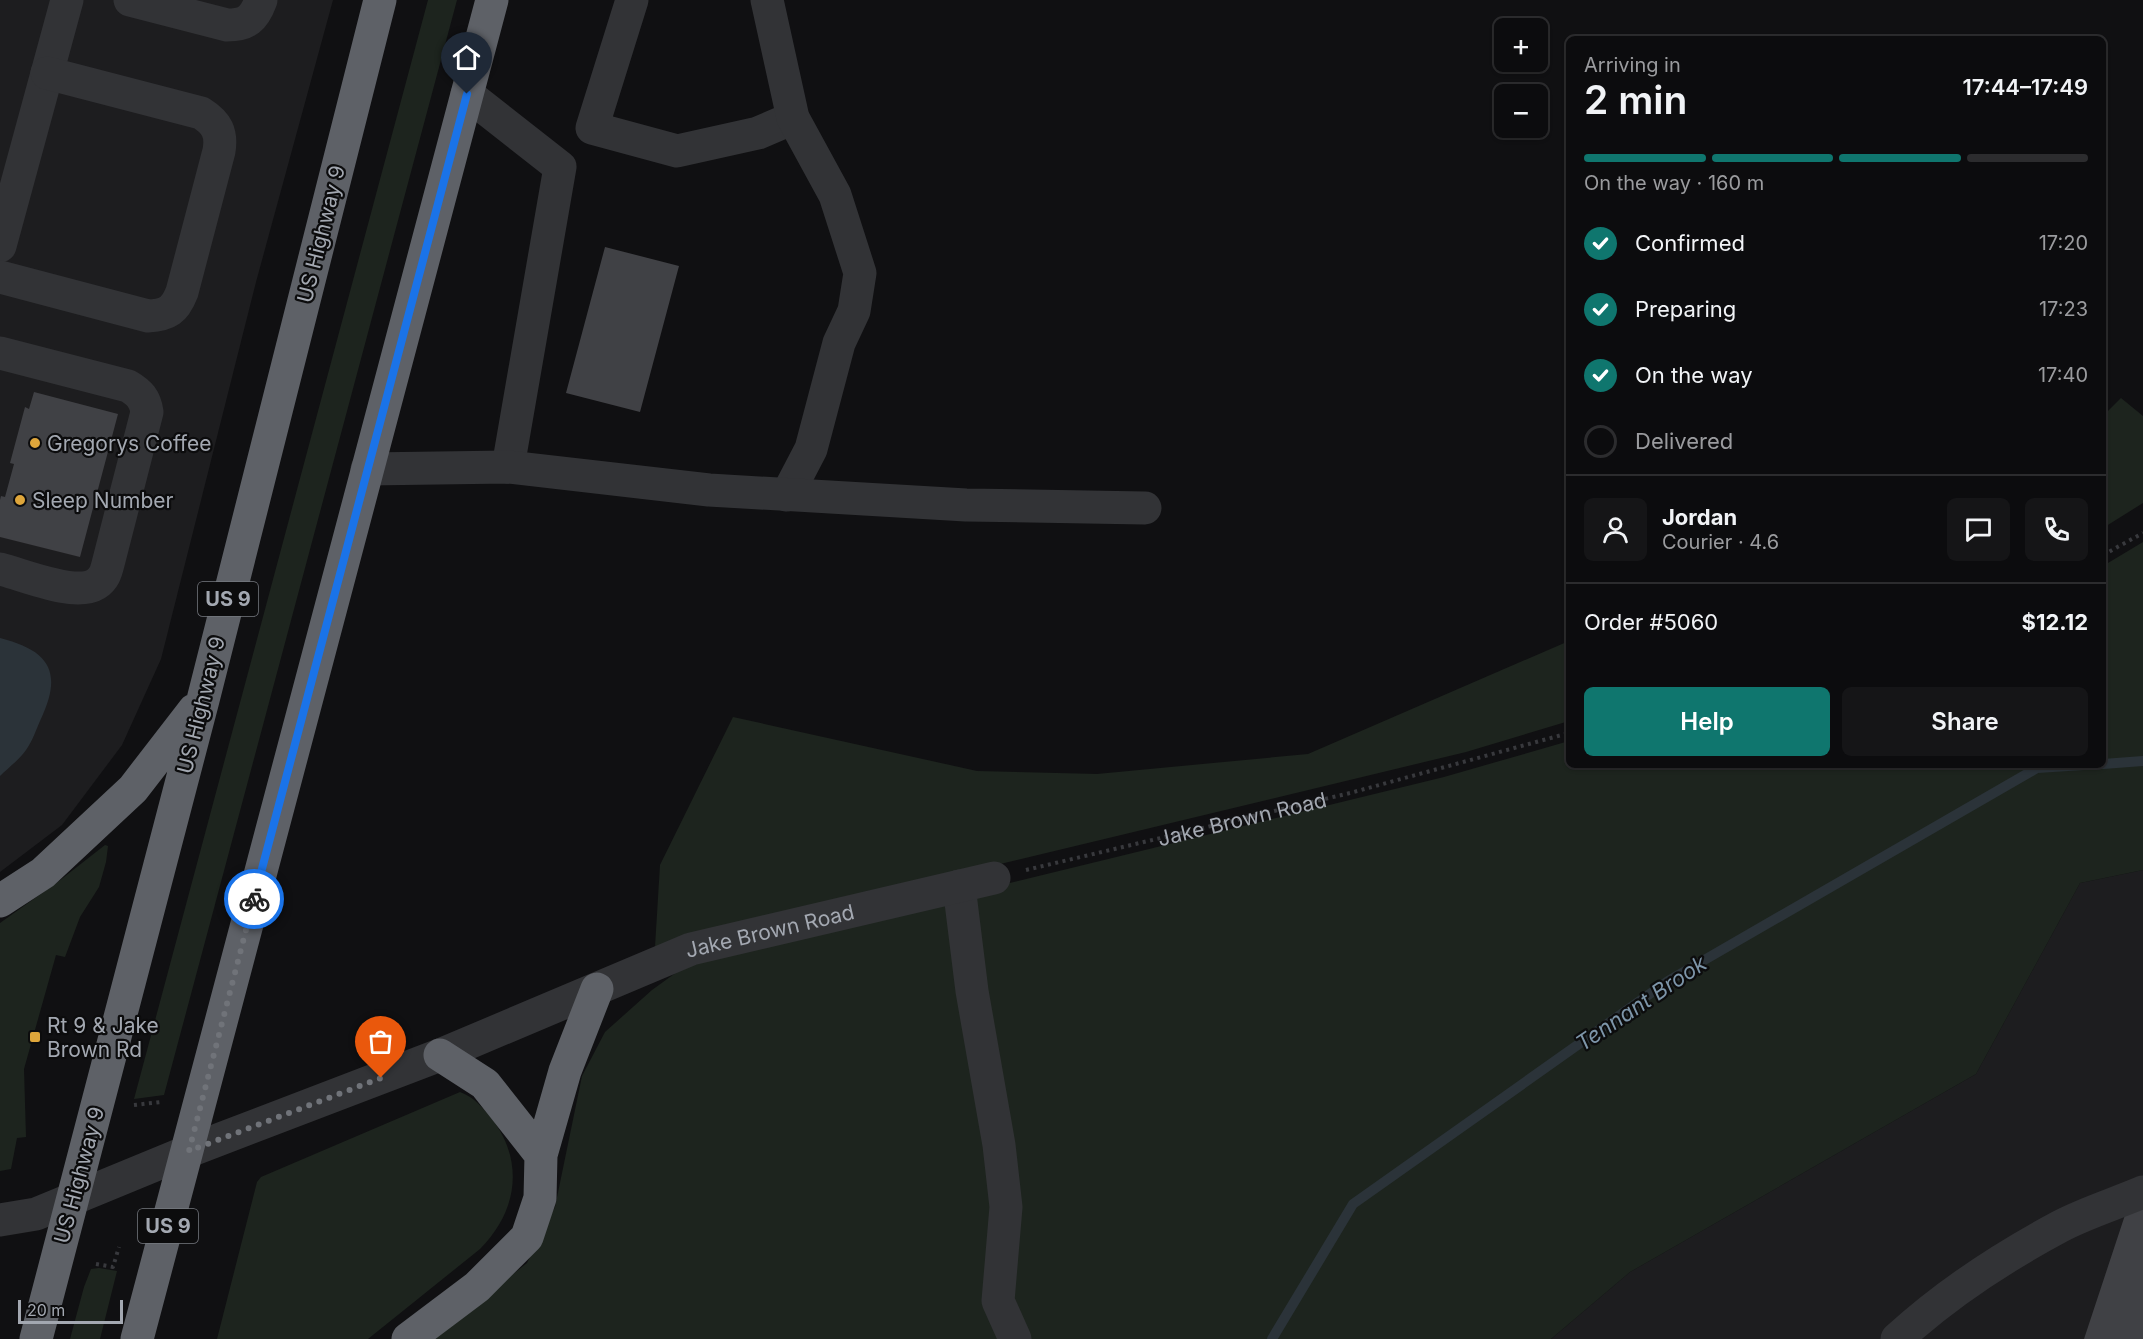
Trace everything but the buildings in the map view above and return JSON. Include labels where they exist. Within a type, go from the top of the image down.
[{"type":"highway","name":"US Highway 9","points":[[36,1339],[203,699],[380,0]]},
{"type":"highway","name":"US 9","points":[[137,1339],[189,1151],[492,0]]},
{"type":"highway","points":[[0,901],[42,873],[133,789],[203,699]]},
{"type":"highway","points":[[408,1339],[477,1287],[527,1237],[540,1198],[541,1155],[565,1071],[597,989]]},
{"type":"highway","points":[[440,1055],[485,1084],[541,1155]]},
{"type":"street","points":[[0,246],[67,0]]},
{"type":"street","points":[[130,0],[227,25],[240,25],[250,21],[261,0]]},
{"type":"street","points":[[632,0],[592,128],[677,151],[758,133],[793,118]]},
{"type":"street","points":[[767,0],[793,118],[835,195],[860,273],[854,311],[839,343],[811,449],[787,495]]},
{"type":"street","points":[[0,277],[148,316],[161,316],[172,311],[178,304],[182,292],[219,151],[221,141],[219,129],[211,119],[201,113],[47,73]]},
{"type":"street","points":[[467,94],[560,167],[508,467]]},
{"type":"street","points":[[0,353],[128,386],[137,391],[146,401],[147,412],[108,564],[104,576],[98,583],[88,588],[74,589],[0,569]]},
{"type":"street","points":[[367,469],[508,467],[709,490],[966,505],[1145,508]]},
{"type":"street","name":"Jake Brown Road","points":[[0,1220],[36,1214],[189,1151],[440,1055],[691,949],[994,878]]},
{"type":"street","points":[[959,886],[972,991],[999,1145],[1006,1207],[998,1301],[1015,1339]]},
{"type":"street","points":[[1897,1339],[1919,1319],[2007,1257],[2061,1226],[2143,1192]]},
{"type":"path","points":[[2106,553],[2143,533]]},
{"type":"path","name":"Jake Brown Road","points":[[994,878],[1350,793],[1566,734]]},
{"type":"path","points":[[134,1105],[161,1102]]},
{"type":"path","points":[[96,1264],[113,1267],[118,1247]]},
{"type":"shaded area","points":[[0,0],[333,0],[256,282],[161,659],[122,745],[62,825],[0,872]]},
{"type":"shaded area","points":[[428,0],[457,0],[164,1095],[134,1099]]},
{"type":"shaded area","points":[[2121,398],[2143,416],[2143,503],[2106,526],[2106,413]]},
{"type":"shaded area","points":[[2143,542],[2143,870],[2080,883],[1976,1074],[1630,1272],[1551,1339],[431,1339],[527,1263],[555,1207],[582,1076],[605,1032],[652,990],[688,964],[801,934],[1444,777],[1566,742],[1566,768],[2106,768],[2106,564]]},
{"type":"shaded area","points":[[0,638],[17,643],[41,657],[48,666],[51,690],[26,750],[0,776]]},
{"type":"shaded area","points":[[1566,642],[1566,722],[1466,752],[655,947],[660,865],[733,717],[977,771],[1097,774],[1308,754]]},
{"type":"shaded area","points":[[105,845],[108,846],[106,862],[99,887],[80,917],[65,957],[56,955],[24,1069],[26,1137],[17,1138],[11,1169],[0,1171],[0,923]]},
{"type":"shaded area","points":[[2143,870],[2143,1339],[1551,1339],[1630,1272],[1976,1074],[2080,883]]},
{"type":"shaded area","points":[[460,1092],[474,1100],[492,1119],[509,1152],[512,1169],[509,1203],[492,1235],[480,1249],[368,1339],[217,1339],[257,1182],[261,1177]]},
{"type":"shaded area","points":[[91,1269],[117,1271],[100,1339],[70,1339]]},
{"type":"waterway","name":"Tennant Brook","points":[[2106,764],[2143,761]]},
{"type":"waterway","name":"Tennant Brook","points":[[1272,1339],[1353,1204],[1668,981],[2037,768]]},
{"type":"way so far","points":[[254,899],[189,1151],[381,1078]]},
{"type":"place","name":"Gregorys Coffee","points":[[35,443]]},
{"type":"place","name":"Sleep Number","points":[[20,500]]},
{"type":"place","name":"Rt 9 & Jake Brown Rd","points":[[35,1037]]},
{"type":"route","points":[[254,899],[467,94]]}]
